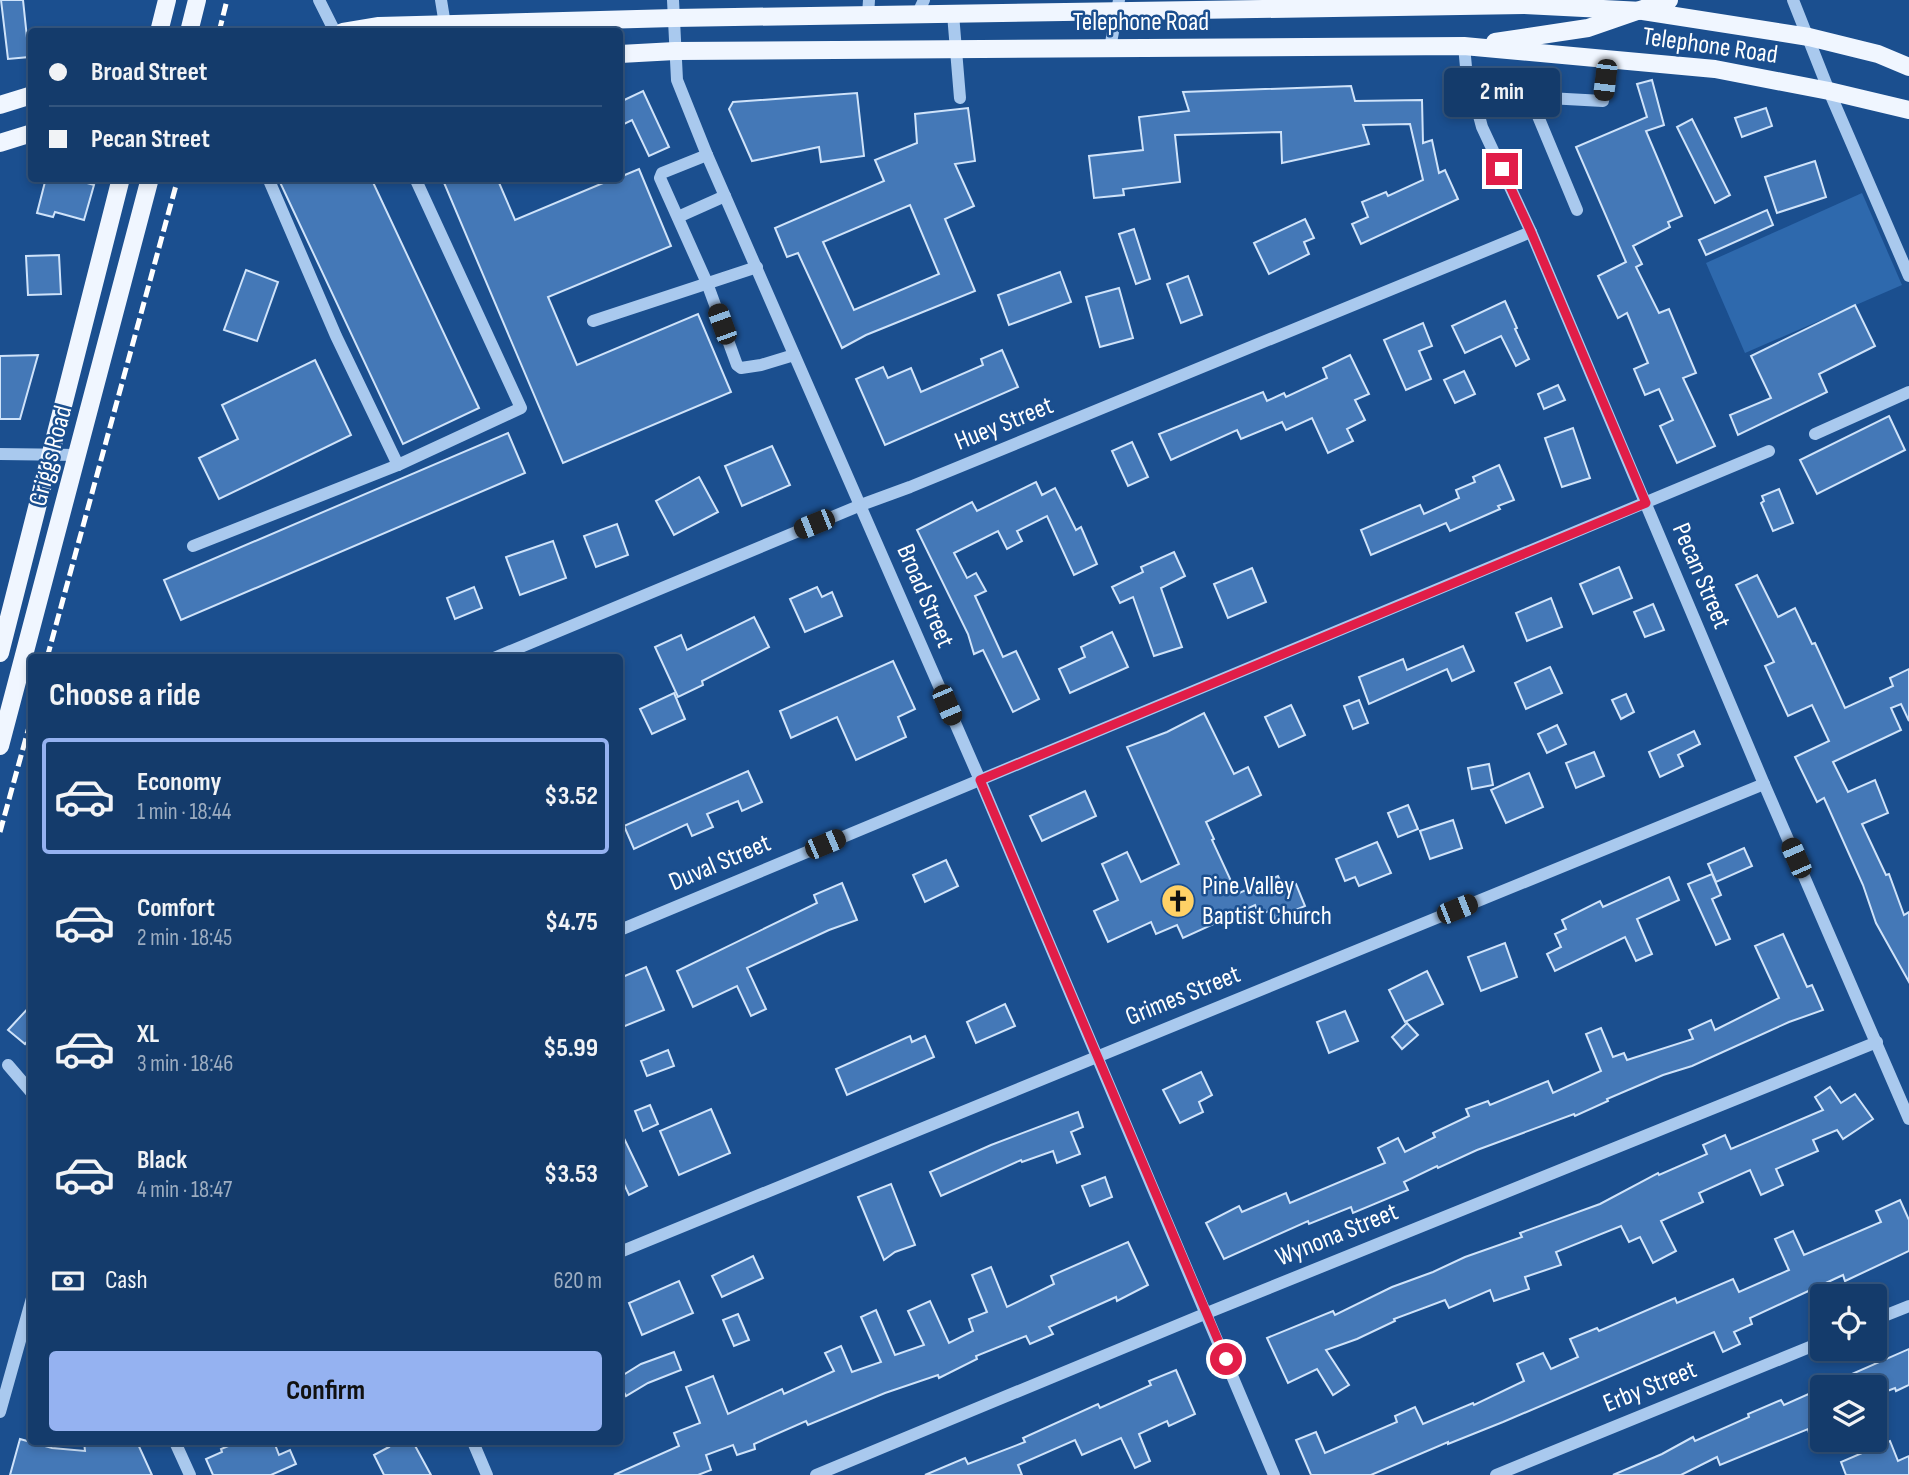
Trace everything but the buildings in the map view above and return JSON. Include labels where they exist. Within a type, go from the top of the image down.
[{"type":"main road","points":[[160,28],[167,0]]},
{"type":"main road","points":[[190,28],[197,0]]},
{"type":"main road","points":[[1464,47],[1588,28],[1669,0]]},
{"type":"main road","name":"Telephone Road","points":[[367,28],[445,28],[869,8],[920,7],[953,14],[1086,6],[1532,2],[1643,11],[1809,37],[1878,54],[1909,67]]},
{"type":"main road","name":"Telephone Road","points":[[623,54],[676,51],[1464,47],[1715,69],[1829,90],[1909,110]]},
{"type":"main road","points":[[0,105],[28,96]]},
{"type":"main road","points":[[0,143],[28,134]]},
{"type":"main road","name":"Griggs Road","points":[[0,653],[120,182]]},
{"type":"main road","name":"Griggs Road","points":[[0,746],[149,182]]},
{"type":"street","points":[[319,0],[333,28]]},
{"type":"street","points":[[441,0],[445,28]]},
{"type":"street","name":"Broad Street","points":[[673,0],[677,80],[707,155],[980,780],[1274,1475]]},
{"type":"street","points":[[1793,0],[1909,276]]},
{"type":"street","points":[[1110,48],[1117,6]]},
{"type":"street","points":[[953,14],[960,98]]},
{"type":"street","name":"Pecan Street","points":[[1464,47],[1466,67],[1482,127],[1531,232],[1909,1119]]},
{"type":"street","points":[[1477,106],[1530,97],[1603,101],[1608,59]]},
{"type":"street","points":[[1530,97],[1577,210]]},
{"type":"street","points":[[707,155],[660,176],[707,283],[739,366],[761,365],[794,355]]},
{"type":"street","points":[[270,182],[336,336],[398,465]]},
{"type":"street","points":[[193,546],[398,465],[521,408],[417,182]]},
{"type":"street","points":[[678,217],[725,196]]},
{"type":"street","name":"Huey Street","points":[[504,654],[1531,232]]},
{"type":"street","points":[[593,321],[757,267]]},
{"type":"street","points":[[1815,435],[1909,392]]},
{"type":"street","name":"Duval Street","points":[[623,929],[1769,451]]},
{"type":"street","points":[[0,454],[51,453],[78,456]]},
{"type":"street","name":"Grimes Street","points":[[623,1250],[1764,784]]},
{"type":"street","name":"Wynona Street","points":[[816,1475],[1207,1312],[1877,1042]]},
{"type":"street","points":[[8,1065],[28,1088]]},
{"type":"street","points":[[1887,1315],[1909,1306]]},
{"type":"street","points":[[0,1412],[28,1312]]},
{"type":"street","name":"Erby Street","points":[[1496,1475],[1810,1347]]},
{"type":"street","points":[[177,1445],[190,1475]]},
{"type":"street","points":[[474,1445],[487,1475]]},
{"type":"shaded area","points":[[1862,193],[1902,285],[1745,353],[1706,263]]},
{"type":"railway","points":[[220,28],[227,0]]},
{"type":"railway","points":[[48,654],[177,182]]},
{"type":"railway","points":[[0,832],[28,730]]},
{"type":"place","name":"Pine Valley Baptist Church","points":[[1178,901]]},
{"type":"route","points":[[1226,1359],[980,780],[1646,503],[1502,169]]}]
